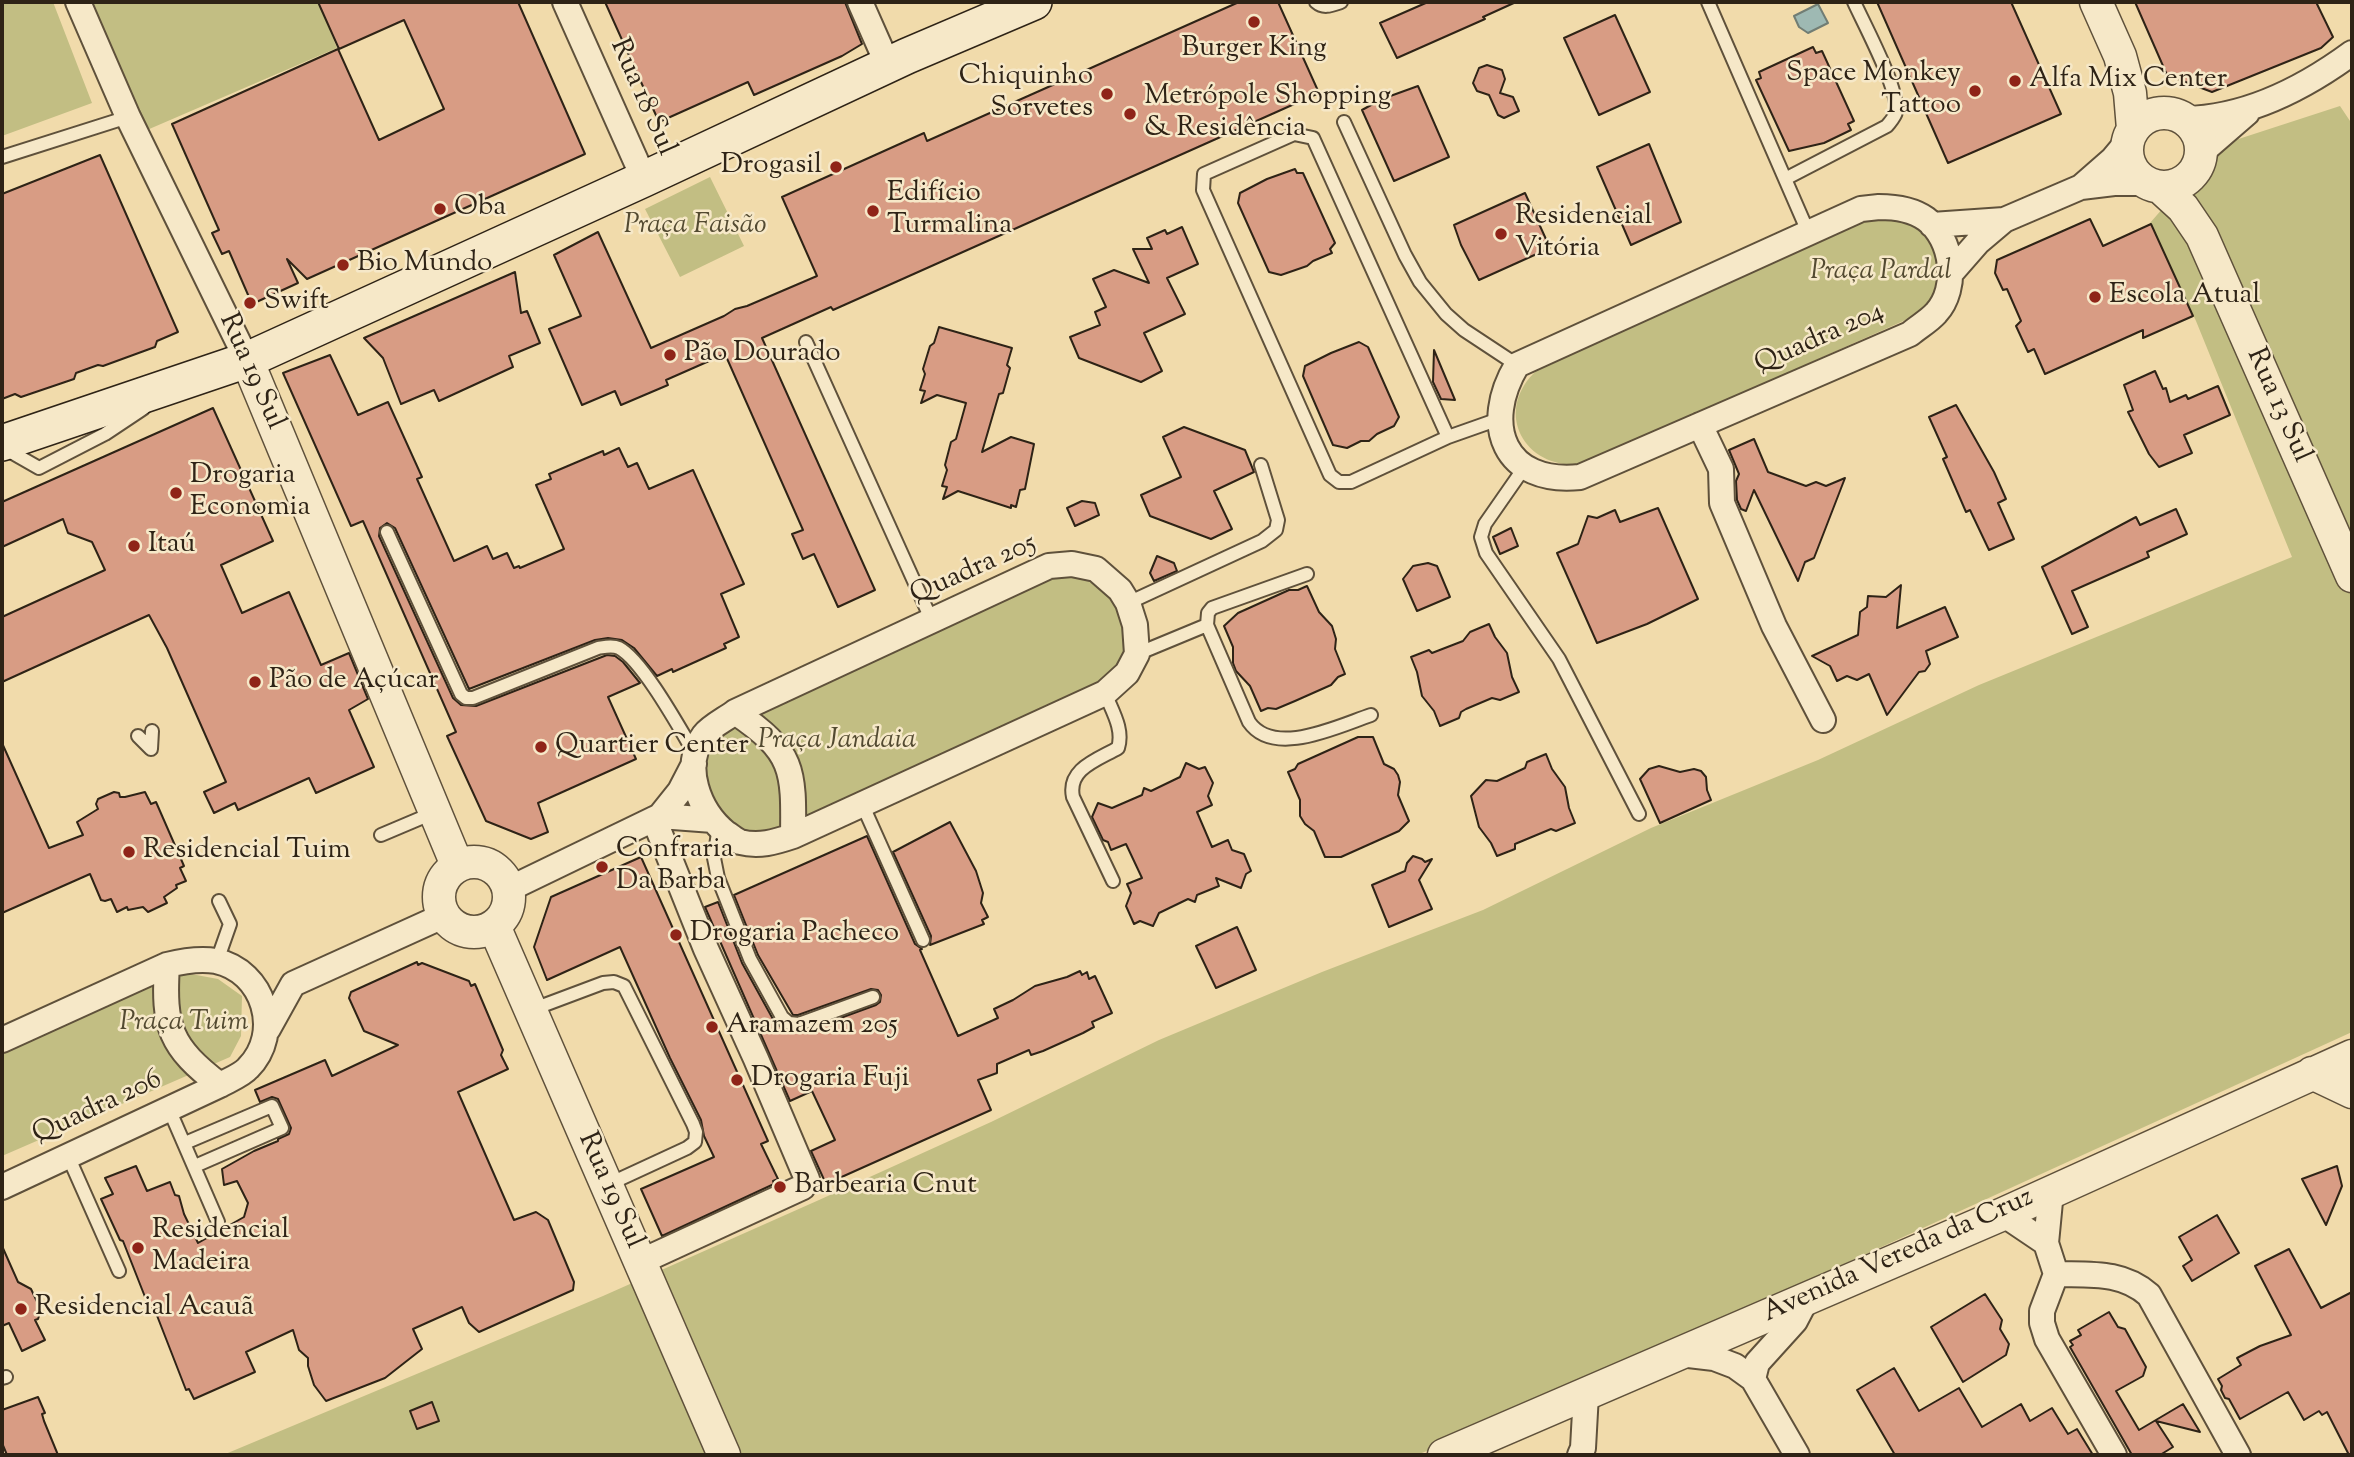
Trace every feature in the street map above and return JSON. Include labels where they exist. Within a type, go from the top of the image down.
[{"type":"main road","points":[[2,445],[177,382],[247,360],[890,65],[994,12],[1034,2]]},
{"type":"street","name":"Rua 19 Sul","points":[[78,2],[128,117],[247,360],[433,813],[457,865]]},
{"type":"street","name":"Rua 18 Sul","points":[[565,2],[644,179]]},
{"type":"street","points":[[860,2],[890,65]]},
{"type":"street","points":[[2096,2],[2120,56],[2130,93],[2128,159],[2133,170],[2153,185]]},
{"type":"street","points":[[2081,187],[2113,159],[2147,116],[2219,117],[2253,108],[2318,78],[2352,53]]},
{"type":"street","points":[[2120,56],[2143,86],[2198,132],[2199,161]]},
{"type":"street","points":[[2318,78],[2352,72]]},
{"type":"street","points":[[1950,274],[1978,242],[2004,220],[2081,187],[2114,183],[2182,184],[2199,161],[2253,108]]},
{"type":"street","name":"Rua 13 Sul","points":[[2199,161],[2202,236]]},
{"type":"street","name":"Rua 13 Sul","points":[[2153,185],[2183,208],[2202,236],[2352,576]]},
{"type":"street","points":[[1524,468],[1508,449],[1499,419],[1509,378],[1517,365],[1861,209],[1879,207],[1911,211],[1932,225],[1945,246],[1950,260],[1950,274]]},
{"type":"street","points":[[1932,225],[2004,220]]},
{"type":"street","name":"Quadra 204","points":[[1524,468],[1552,478],[1580,477],[1910,334],[1937,312],[1950,274]]},
{"type":"street","points":[[1700,425],[1721,469],[1722,503],[1774,626],[1823,720]]},
{"type":"street","name":"Quadra 205","points":[[509,890],[657,817],[680,790],[705,734],[735,712],[1049,566],[1072,564],[1096,569],[1121,590],[1135,625],[1137,654]]},
{"type":"street","points":[[695,758],[696,788],[703,806],[716,824],[737,841],[762,845],[793,836],[863,806],[1105,693],[1127,673],[1137,654]]},
{"type":"street","points":[[735,712],[762,730],[788,764],[794,789],[793,836]]},
{"type":"street","points":[[640,1262],[803,1187],[807,1179],[701,938],[657,817],[716,824]]},
{"type":"street","points":[[478,862],[489,865],[505,879],[509,890],[507,910],[494,926],[484,931],[472,932],[451,924],[443,916],[438,893],[441,882],[457,865],[478,862]]},
{"type":"street","points":[[2,1040],[167,965],[188,959],[217,961],[240,972],[293,984],[443,916]]},
{"type":"street","name":"Rua 19 Sul","points":[[494,926],[724,1455]]},
{"type":"street","name":"Quadra 206","points":[[167,965],[164,1002],[169,1025],[179,1047],[194,1066],[220,1085]]},
{"type":"street","points":[[240,972],[262,998],[268,1029]]},
{"type":"street","name":"Quadra 206","points":[[2,1187],[220,1085],[248,1069],[265,1043],[268,1029],[293,984]]},
{"type":"street","name":"Avenida Vereda da Cruz","points":[[1444,1455],[2003,1214],[2352,1057]]},
{"type":"street","points":[[2312,1073],[2352,1092]]},
{"type":"street","points":[[2052,1191],[2046,1243],[2056,1274],[2042,1311],[2042,1323],[2047,1339],[2114,1455]]},
{"type":"street","points":[[2003,1214],[2046,1243]]},
{"type":"street","points":[[2056,1274],[2104,1275],[2123,1279],[2137,1284],[2149,1295],[2238,1455]]},
{"type":"street","points":[[1753,1379],[1757,1363],[1795,1321],[1808,1296]]},
{"type":"street","points":[[1680,1354],[1714,1358],[1735,1366],[1753,1379],[1797,1455]]},
{"type":"street","points":[[1580,1455],[1583,1448],[1586,1394]]},
{"type":"lane","points":[[1316,2],[1330,6],[1341,2]]},
{"type":"lane","points":[[1708,2],[1809,234]]},
{"type":"lane","points":[[1785,179],[1887,126],[1896,115],[1896,101],[1883,66],[1854,2]]},
{"type":"lane","points":[[2,157],[128,117]]},
{"type":"lane","points":[[1344,122],[1420,282],[1446,314],[1464,330],[1517,365]]},
{"type":"lane","points":[[1448,437],[1313,138],[1294,134],[1204,174],[1203,190],[1330,475],[1339,482],[1351,482],[1448,437],[1499,419]]},
{"type":"lane","points":[[806,342],[932,621]]},
{"type":"lane","points":[[1128,603],[1262,541],[1276,530],[1278,520],[1261,465]]},
{"type":"lane","points":[[1524,468],[1485,524],[1481,537],[1486,553],[1559,659],[1639,814]]},
{"type":"lane","points":[[387,532],[461,694],[466,698],[473,698],[598,648],[610,646],[620,649],[639,668],[672,715],[695,758]]},
{"type":"lane","points":[[1307,574],[1212,608],[1208,613],[1208,625],[1255,730],[1271,738],[1296,739],[1371,715]]},
{"type":"lane","points":[[1137,654],[1208,625]]},
{"type":"lane","points":[[1105,693],[1119,729],[1121,738],[1118,748],[1079,770],[1071,787],[1073,797],[1113,881]]},
{"type":"lane","points":[[138,736],[151,749],[152,731]]},
{"type":"lane","points":[[863,806],[923,940]]},
{"type":"lane","points":[[381,835],[433,813]]},
{"type":"lane","points":[[716,824],[714,858],[718,878],[750,959],[782,1017],[789,1023],[799,1024],[873,997]]},
{"type":"lane","points":[[217,961],[230,924],[219,901]]},
{"type":"lane","points":[[531,1011],[603,983],[614,982],[624,986],[693,1124],[695,1142],[687,1148],[607,1185]]},
{"type":"lane","points":[[185,1143],[272,1106],[282,1128],[195,1166]]},
{"type":"lane","points":[[169,1109],[218,1222]]},
{"type":"lane","points":[[68,1156],[119,1271]]},
{"type":"green space","points":[[2,2],[53,2],[92,103],[2,136]]},
{"type":"green space","points":[[89,2],[318,2],[337,48],[147,130]]},
{"type":"green space","points":[[2340,106],[2352,124],[2352,1032],[1518,1413],[1417,1455],[223,1455],[603,1296],[991,1122],[1159,1040],[1322,972],[1483,910],[1651,828],[1818,760],[1979,685],[2292,557],[2196,321],[2150,223],[2217,146]]},
{"type":"green space","name":"Praça Faisão","points":[[710,177],[744,246],[680,277],[645,209]]},
{"type":"green space","name":"Praça Pardal","points":[[1882,218],[1901,220],[1914,226],[1929,241],[1934,251],[1937,284],[1929,302],[1910,318],[1583,464],[1562,464],[1545,458],[1531,448],[1521,435],[1516,420],[1517,403],[1524,386],[1537,370],[1864,221]]},
{"type":"green space","name":"Praça Jandaia","points":[[1049,566],[1120,590],[1127,673],[762,845],[699,797],[705,734]]},
{"type":"green space","name":"Praça Tuim","points":[[180,972],[218,979],[242,996],[241,1036],[230,1057],[2,1156],[2,1054]]},
{"type":"water","points":[[1818,4],[1828,23],[1808,33],[1799,27],[1794,16]]},
{"type":"building","points":[[318,2],[518,2],[585,154],[307,279],[287,259],[298,283],[252,304],[229,251],[222,254],[212,233],[219,230],[172,124],[338,49],[379,140],[444,109],[404,20],[339,49]]},
{"type":"building","points":[[605,2],[845,2],[862,44],[842,56],[754,95],[748,82],[659,122]]},
{"type":"building","points":[[1239,2],[1278,2],[1319,93],[833,310],[831,307],[762,338],[875,590],[838,607],[814,554],[803,559],[792,534],[803,530],[725,354],[666,380],[668,385],[621,405],[615,391],[582,405],[549,329],[581,316],[554,255],[598,232],[651,348],[735,309],[817,276],[782,197],[924,133],[927,141]]},
{"type":"building","points":[[1428,2],[1516,2],[1483,17],[1485,19],[1397,58],[1380,23]]},
{"type":"building","name":"Alfa Mix Center","points":[[1877,2],[2011,2],[2061,114],[1948,163]]},
{"type":"building","points":[[2135,2],[2316,2],[2333,37],[2321,48],[2212,92],[2167,75]]},
{"type":"building","points":[[1615,15],[1650,92],[1599,115],[1564,38]]},
{"type":"building","points":[[1813,47],[1816,53],[1822,51],[1854,121],[1848,124],[1851,130],[1824,143],[1789,151],[1756,80],[1761,78],[1759,72]]},
{"type":"building","points":[[1487,65],[1502,70],[1505,79],[1500,93],[1513,97],[1519,111],[1504,118],[1498,115],[1489,95],[1477,91],[1473,83],[1479,68]]},
{"type":"building","points":[[1418,86],[1449,157],[1394,181],[1362,110],[1382,99]]},
{"type":"building","points":[[1649,144],[1681,222],[1631,245],[1597,167]]},
{"type":"building","points":[[100,155],[178,332],[157,341],[155,347],[76,373],[74,379],[21,397],[15,394],[2,399],[2,194]]},
{"type":"building","points":[[1295,169],[1297,173],[1303,173],[1335,243],[1330,249],[1332,253],[1281,275],[1269,272],[1238,203],[1240,193]]},
{"type":"building","name":"Residencial Vitória","points":[[1525,193],[1550,248],[1479,280],[1454,225]]},
{"type":"building","name":"Escola Atual","points":[[2090,219],[2103,246],[2151,224],[2193,316],[2143,338],[2143,330],[2045,374],[2034,349],[2028,352],[2016,326],[2021,321],[2007,289],[2003,290],[1995,273],[1997,260]]},
{"type":"building","points":[[1182,227],[1198,264],[1167,278],[1185,314],[1144,333],[1162,371],[1141,382],[1079,358],[1070,337],[1100,325],[1095,312],[1106,307],[1093,279],[1114,270],[1149,283],[1133,249],[1152,249],[1147,238],[1165,230],[1167,234]]},
{"type":"building","points":[[515,272],[521,313],[527,311],[540,343],[509,356],[513,367],[439,401],[434,390],[401,404],[383,358],[364,338]]},
{"type":"building","points":[[939,327],[1012,348],[1003,393],[999,394],[982,452],[1011,437],[1034,444],[1025,489],[1020,490],[1016,507],[1011,505],[1011,508],[958,491],[943,499],[947,487],[942,486],[947,470],[945,465],[966,403],[937,395],[921,403],[925,391],[920,390],[925,374],[923,369]]},
{"type":"building","points":[[1359,342],[1368,347],[1399,417],[1394,426],[1369,441],[1361,441],[1347,448],[1333,445],[1303,376],[1305,366]]},
{"type":"building","points":[[1434,350],[1455,400],[1441,399],[1433,382]]},
{"type":"building","points":[[330,355],[358,415],[388,402],[422,477],[417,479],[454,561],[487,546],[493,559],[507,553],[514,568],[520,568],[564,549],[536,485],[551,479],[549,474],[603,451],[604,455],[619,448],[628,467],[637,463],[649,489],[693,470],[744,584],[721,594],[739,637],[724,644],[726,648],[673,672],[672,669],[657,676],[634,648],[622,640],[608,638],[595,640],[469,689],[395,528],[387,523],[380,528],[379,536],[453,698],[461,705],[476,706],[607,655],[615,656],[623,662],[640,683],[608,697],[636,759],[538,803],[548,832],[531,839],[486,821],[447,736],[456,732],[363,521],[351,526],[283,373]]},
{"type":"building","points":[[2155,371],[2163,389],[2166,388],[2170,402],[2186,395],[2188,399],[2218,386],[2230,415],[2184,435],[2192,453],[2159,467],[2149,454],[2128,412],[2133,410],[2124,385]]},
{"type":"building","points":[[1956,405],[2006,499],[1998,503],[2014,539],[1989,550],[1970,510],[1966,512],[1943,459],[1947,457],[1929,417]]},
{"type":"building","points":[[213,408],[273,541],[221,565],[242,613],[289,592],[321,665],[349,653],[368,699],[349,710],[374,767],[316,793],[309,778],[238,810],[235,803],[214,813],[204,792],[226,782],[167,648],[149,615],[2,682],[2,617],[105,570],[92,542],[68,533],[63,519],[2,547],[2,502]]},
{"type":"building","points":[[1184,427],[1245,450],[1254,472],[1214,491],[1232,529],[1211,539],[1150,516],[1141,495],[1181,477],[1163,437]]},
{"type":"building","points":[[1754,439],[1768,472],[1806,486],[1816,482],[1826,486],[1845,478],[1814,558],[1805,562],[1798,581],[1754,490],[1746,511],[1741,509],[1737,500],[1736,481],[1739,474],[1729,450]]},
{"type":"building","points":[[1082,501],[1095,503],[1099,515],[1075,526],[1067,508]]},
{"type":"building","points":[[1658,508],[1698,599],[1647,624],[1597,643],[1557,553],[1578,544],[1588,516],[1597,518],[1615,510],[1620,522]]},
{"type":"building","points":[[2176,509],[2187,534],[2147,552],[2149,557],[2072,591],[2088,627],[2072,634],[2042,567],[2136,517],[2140,525]]},
{"type":"building","points":[[1511,528],[1518,546],[1500,554],[1493,537]]},
{"type":"building","points":[[1157,556],[1174,563],[1177,571],[1154,581],[1150,573]]},
{"type":"building","points":[[1428,563],[1437,566],[1450,597],[1417,611],[1403,579],[1413,566]]},
{"type":"building","points":[[1901,585],[1897,628],[1945,607],[1958,637],[1926,651],[1930,664],[1925,671],[1919,672],[1887,715],[1869,674],[1857,680],[1847,676],[1837,681],[1830,666],[1812,656],[1858,635],[1860,612],[1867,607],[1868,596],[1886,597]]},
{"type":"building","points":[[1307,586],[1319,612],[1332,626],[1336,639],[1335,649],[1345,674],[1331,685],[1295,701],[1276,709],[1261,711],[1250,686],[1236,671],[1233,647],[1224,626],[1238,613],[1289,590]]},
{"type":"building","points":[[1489,624],[1507,653],[1512,677],[1519,692],[1500,700],[1492,698],[1466,709],[1461,712],[1459,718],[1440,726],[1434,711],[1422,696],[1411,657],[1429,650],[1432,653],[1463,641],[1470,632]]},
{"type":"building","points":[[1358,737],[1373,737],[1384,764],[1394,769],[1398,775],[1398,795],[1409,821],[1399,831],[1341,857],[1325,857],[1314,831],[1300,816],[1300,800],[1288,772],[1298,764]]},
{"type":"building","points":[[2,743],[49,848],[83,835],[77,822],[98,809],[98,799],[114,792],[125,797],[145,792],[151,804],[156,802],[184,866],[180,868],[186,881],[176,885],[177,888],[164,897],[167,903],[148,912],[143,907],[128,910],[127,907],[117,912],[111,899],[101,900],[90,874],[2,913]]},
{"type":"building","points":[[1546,754],[1552,769],[1565,787],[1575,823],[1556,831],[1551,829],[1515,844],[1515,849],[1497,856],[1479,827],[1471,796],[1486,780],[1497,781],[1525,768],[1527,762]]},
{"type":"building","points":[[1186,763],[1199,769],[1205,767],[1213,783],[1208,796],[1212,805],[1197,812],[1212,847],[1228,840],[1232,850],[1244,854],[1251,871],[1246,874],[1241,888],[1216,878],[1219,886],[1197,895],[1195,902],[1188,899],[1159,913],[1153,926],[1140,921],[1134,924],[1126,906],[1131,893],[1127,884],[1142,878],[1126,844],[1111,850],[1092,817],[1098,803],[1112,808],[1142,795],[1144,788],[1151,791],[1180,777]]},
{"type":"building","points":[[1659,766],[1680,772],[1694,769],[1701,771],[1706,777],[1711,800],[1660,823],[1640,779],[1649,769]]},
{"type":"building","points":[[950,822],[976,871],[983,893],[981,903],[988,917],[982,920],[984,924],[930,945],[931,936],[893,852]]},
{"type":"building","points":[[867,836],[915,944],[922,949],[920,950],[958,1036],[998,1018],[994,1009],[1035,986],[1080,971],[1082,975],[1087,972],[1089,979],[1095,976],[1112,1013],[1092,1022],[1094,1027],[1043,1051],[1031,1055],[1029,1050],[997,1064],[997,1073],[978,1080],[991,1110],[826,1184],[811,1151],[835,1140],[812,1091],[790,1101],[705,907],[718,902],[742,963],[774,1021],[784,1030],[802,1032],[876,1005],[880,1002],[881,995],[878,990],[871,989],[793,1015],[758,955],[734,895]]},
{"type":"building","points":[[1413,856],[1425,862],[1432,859],[1419,880],[1432,909],[1389,927],[1372,885],[1405,871]]},
{"type":"building","points":[[641,857],[768,1141],[761,1144],[778,1179],[773,1181],[774,1184],[662,1236],[641,1189],[714,1157],[704,1136],[701,1120],[620,947],[547,980],[534,947],[551,897]]},
{"type":"building","points":[[1237,927],[1256,970],[1216,988],[1196,946]]},
{"type":"building","points":[[417,962],[418,965],[422,963],[469,981],[471,986],[475,984],[503,1050],[501,1055],[508,1069],[458,1092],[514,1220],[536,1212],[548,1220],[574,1282],[573,1290],[479,1332],[469,1323],[462,1307],[413,1329],[422,1349],[385,1378],[326,1401],[314,1385],[308,1358],[299,1350],[293,1330],[246,1352],[255,1372],[194,1399],[189,1389],[186,1390],[156,1313],[147,1302],[123,1241],[120,1240],[101,1199],[113,1194],[105,1178],[136,1166],[147,1191],[170,1182],[175,1195],[179,1196],[184,1214],[198,1243],[244,1217],[248,1203],[237,1181],[224,1185],[222,1169],[278,1141],[289,1134],[291,1128],[278,1099],[272,1097],[260,1102],[255,1090],[325,1060],[332,1076],[398,1045],[364,1031],[349,998],[351,992]]},
{"type":"building","points":[[2337,1166],[2342,1186],[2326,1225],[2302,1179]]},
{"type":"building","points":[[2217,1215],[2239,1253],[2192,1281],[2183,1266],[2192,1260],[2179,1237]]},
{"type":"building","name":"Residencial Acauã","points":[[2,1246],[18,1282],[31,1289],[41,1310],[35,1320],[45,1340],[22,1351],[9,1323],[2,1326]]},
{"type":"building","points":[[2289,1249],[2321,1308],[2352,1292],[2352,1455],[2349,1455],[2327,1412],[2322,1415],[2319,1411],[2304,1420],[2288,1392],[2240,1419],[2221,1390],[2218,1379],[2241,1365],[2237,1358],[2291,1335],[2255,1266]]},
{"type":"building","points":[[1985,1294],[2002,1320],[2000,1329],[2009,1344],[2006,1355],[1963,1382],[1931,1327]]},
{"type":"building","points":[[2109,1312],[2118,1327],[2125,1329],[2146,1367],[2143,1376],[2116,1391],[2139,1430],[2183,1404],[2200,1432],[2156,1421],[2173,1447],[2160,1455],[2132,1455],[2070,1347],[2073,1345],[2070,1341],[2081,1335],[2078,1330]]},
{"type":"building","points":[[1894,1368],[1919,1411],[1959,1388],[1982,1427],[2021,1404],[2030,1421],[2052,1408],[2068,1434],[2077,1429],[2093,1455],[1895,1455],[1857,1390]]},
{"type":"building","name":"Residencial Acauã","points":[[38,1397],[45,1413],[42,1414],[44,1421],[58,1455],[7,1455],[2,1443],[2,1410]]},
{"type":"building","points":[[432,1402],[439,1421],[417,1429],[410,1411]]},
{"type":"place","name":"Burger King","points":[[1254,22]]},
{"type":"place","name":"Alfa Mix Center","points":[[2015,81]]},
{"type":"place","name":"Space Monkey Tattoo","points":[[1975,91]]},
{"type":"place","name":"Chiquinho Sorvetes","points":[[1107,94]]},
{"type":"place","name":"Metrópole Shopping & Residência","points":[[1130,114]]},
{"type":"place","name":"Drogasil","points":[[836,167]]},
{"type":"place","name":"Oba","points":[[440,209]]},
{"type":"place","name":"Edifício Turmalina","points":[[873,211]]},
{"type":"place","name":"Residencial Vitória","points":[[1501,234]]},
{"type":"place","name":"Bio Mundo","points":[[343,265]]},
{"type":"place","name":"Escola Atual","points":[[2095,297]]},
{"type":"place","name":"Swift","points":[[250,303]]},
{"type":"place","name":"Pão Dourado","points":[[670,355]]},
{"type":"place","name":"Drogaria Economia","points":[[176,493]]},
{"type":"place","name":"Itaú","points":[[134,546]]},
{"type":"place","name":"Pão de Açúcar","points":[[255,682]]},
{"type":"place","name":"Quartier Center","points":[[541,747]]},
{"type":"place","name":"Residencial Tuim","points":[[129,852]]},
{"type":"place","name":"Confraria Da Barba","points":[[602,867]]},
{"type":"place","name":"Drogaria Pacheco","points":[[676,935]]},
{"type":"place","name":"Aramazem 205","points":[[712,1027]]},
{"type":"place","name":"Drogaria Fuji","points":[[737,1080]]},
{"type":"place","name":"Barbearia Cnut","points":[[780,1187]]},
{"type":"place","name":"Residencial Madeira","points":[[138,1248]]},
{"type":"place","name":"Residencial Acauã","points":[[21,1309]]}]
